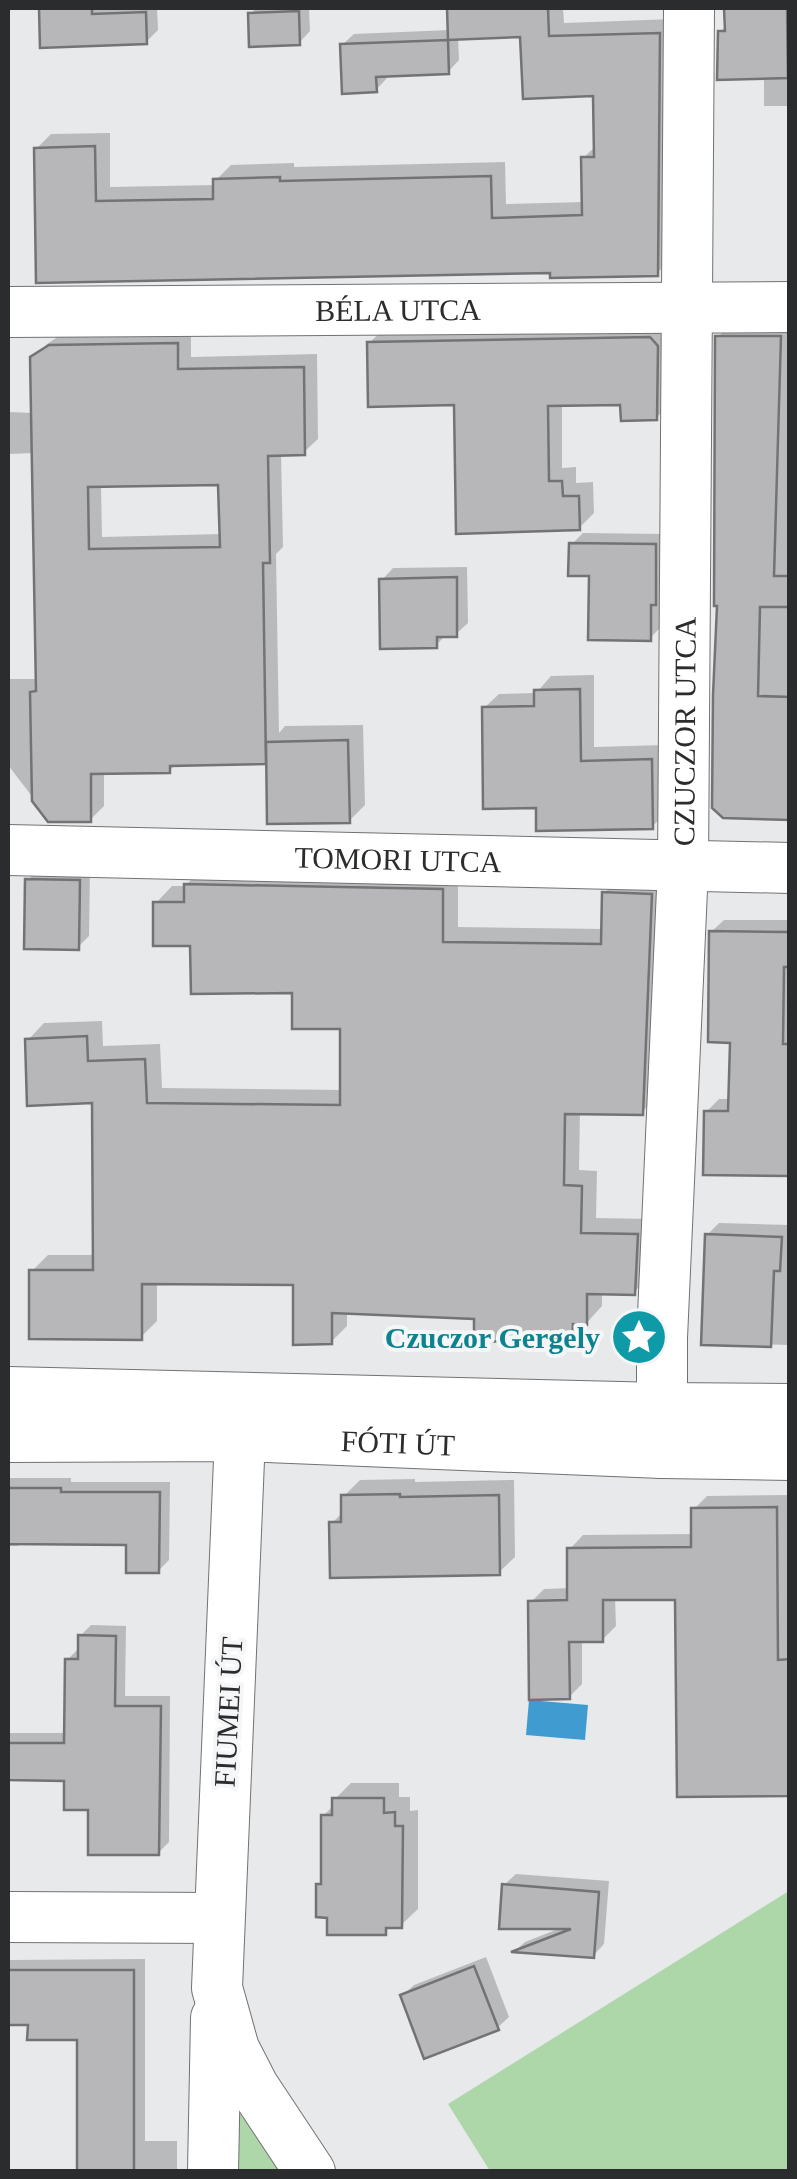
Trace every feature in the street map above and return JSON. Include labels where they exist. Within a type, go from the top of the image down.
[{"type":"street","name":"CZUCZOR UTCA","points":[[662,1431],[662,1338],[683,866],[689,8]]},
{"type":"street","name":"BÉLA UTCA","points":[[8,312],[790,307]]},
{"type":"street","name":"TOMORI UTCA","points":[[8,850],[790,868]]},
{"type":"street","name":"FÓTI ÚT","points":[[8,1392],[662,1431],[790,1456]]},
{"type":"street","name":"FÓTI ÚT","points":[[8,1437],[662,1431],[790,1409]]},
{"type":"street","name":"FIUMEI ÚT","points":[[212,2172],[240,1436]]},
{"type":"street","points":[[8,1917],[219,1918]]},
{"type":"street","name":"FIUMEI ÚT","points":[[217,1988],[234,2049],[310,2172]]},
{"type":"green space","points":[[789,1891],[789,2171],[490,2171],[448,2104]]},
{"type":"green space","points":[[253,2086],[310,2172],[213,2172],[214,2109]]},
{"type":"water","points":[[529,1700],[588,1705],[585,1740],[526,1735]]},
{"type":"building","points":[[39,8],[92,8],[92,14],[146,12],[147,44],[40,48]]},
{"type":"building","points":[[447,8],[548,8],[549,36],[660,33],[658,276],[550,278],[550,273],[36,283],[34,148],[95,146],[96,201],[213,199],[213,179],[491,176],[492,218],[582,215],[581,157],[594,157],[593,96],[523,99],[520,37],[448,40]]},
{"type":"building","points":[[724,8],[787,8],[788,78],[717,80],[718,31],[725,31]]},
{"type":"building","points":[[299,11],[300,45],[249,47],[248,13]]},
{"type":"building","points":[[448,40],[449,74],[376,77],[377,92],[342,94],[340,44]]},
{"type":"building","points":[[715,336],[781,336],[774,576],[790,576],[790,607],[760,607],[758,696],[790,697],[790,820],[723,818],[712,808],[717,606]]},
{"type":"building","points":[[650,337],[658,346],[657,420],[621,421],[620,405],[548,406],[549,481],[562,481],[563,496],[579,496],[580,530],[456,534],[454,405],[368,407],[367,342]]},
{"type":"building","points":[[178,343],[178,369],[304,367],[305,455],[268,456],[270,563],[263,563],[266,764],[170,766],[170,773],[91,774],[91,822],[48,822],[32,801],[30,692],[36,691],[30,357],[49,345]],"holes":[[[218,485],[220,547],[89,549],[88,487]]]},
{"type":"building","points":[[569,543],[656,544],[656,605],[651,605],[651,641],[588,640],[589,576],[568,576]]},
{"type":"building","points":[[457,577],[457,637],[437,637],[437,648],[380,649],[379,579]]},
{"type":"building","points":[[580,689],[581,761],[652,759],[653,829],[536,831],[536,808],[483,809],[482,707],[534,706],[534,690]]},
{"type":"building","points":[[348,740],[350,823],[267,824],[266,742]]},
{"type":"building","points":[[25,879],[80,880],[79,950],[24,949]]},
{"type":"building","points":[[184,884],[443,889],[443,942],[601,944],[602,892],[652,894],[643,1115],[565,1114],[564,1185],[582,1186],[581,1233],[638,1234],[635,1295],[587,1294],[587,1325],[573,1324],[572,1343],[474,1341],[474,1319],[332,1313],[332,1344],[293,1345],[293,1285],[142,1284],[142,1340],[29,1339],[29,1270],[93,1270],[92,1103],[27,1106],[25,1039],[87,1036],[88,1061],[145,1059],[147,1103],[340,1105],[340,1029],[292,1029],[292,993],[191,994],[190,946],[153,946],[153,902],[184,902]]},
{"type":"building","points":[[709,931],[790,932],[790,967],[784,967],[783,1044],[790,1044],[790,1176],[703,1175],[704,1111],[728,1111],[730,1043],[708,1042]]},
{"type":"building","points":[[705,1234],[782,1237],[780,1271],[774,1271],[771,1347],[701,1345]]},
{"type":"building","points":[[8,1488],[160,1492],[159,1573],[126,1573],[126,1545],[8,1544]]},
{"type":"building","points":[[341,1495],[499,1495],[500,1575],[330,1578],[329,1522],[341,1522]]},
{"type":"building","points":[[777,1507],[778,1660],[790,1659],[790,1796],[677,1797],[675,1600],[603,1600],[603,1642],[569,1642],[570,1699],[529,1700],[528,1601],[567,1600],[567,1548],[691,1547],[691,1508]]},
{"type":"building","points":[[78,1635],[116,1636],[115,1706],[161,1706],[159,1855],[88,1855],[88,1810],[64,1810],[64,1781],[8,1780],[8,1743],[64,1743],[65,1659],[78,1659]]},
{"type":"building","points":[[332,1798],[384,1798],[384,1813],[395,1812],[395,1826],[403,1826],[402,1928],[386,1928],[386,1935],[327,1935],[327,1918],[316,1917],[316,1884],[321,1884],[321,1815],[332,1815]]},
{"type":"building","points":[[502,1884],[599,1892],[594,1958],[511,1952],[571,1929],[499,1929]]},
{"type":"building","points":[[474,1966],[499,2030],[424,2059],[400,1995]]},
{"type":"building","points":[[8,1970],[134,1970],[134,2172],[77,2172],[77,2040],[27,2040],[28,2025],[8,2025]]},
{"type":"place","name":"Czuczor Gergely","points":[[639,1337]]}]
